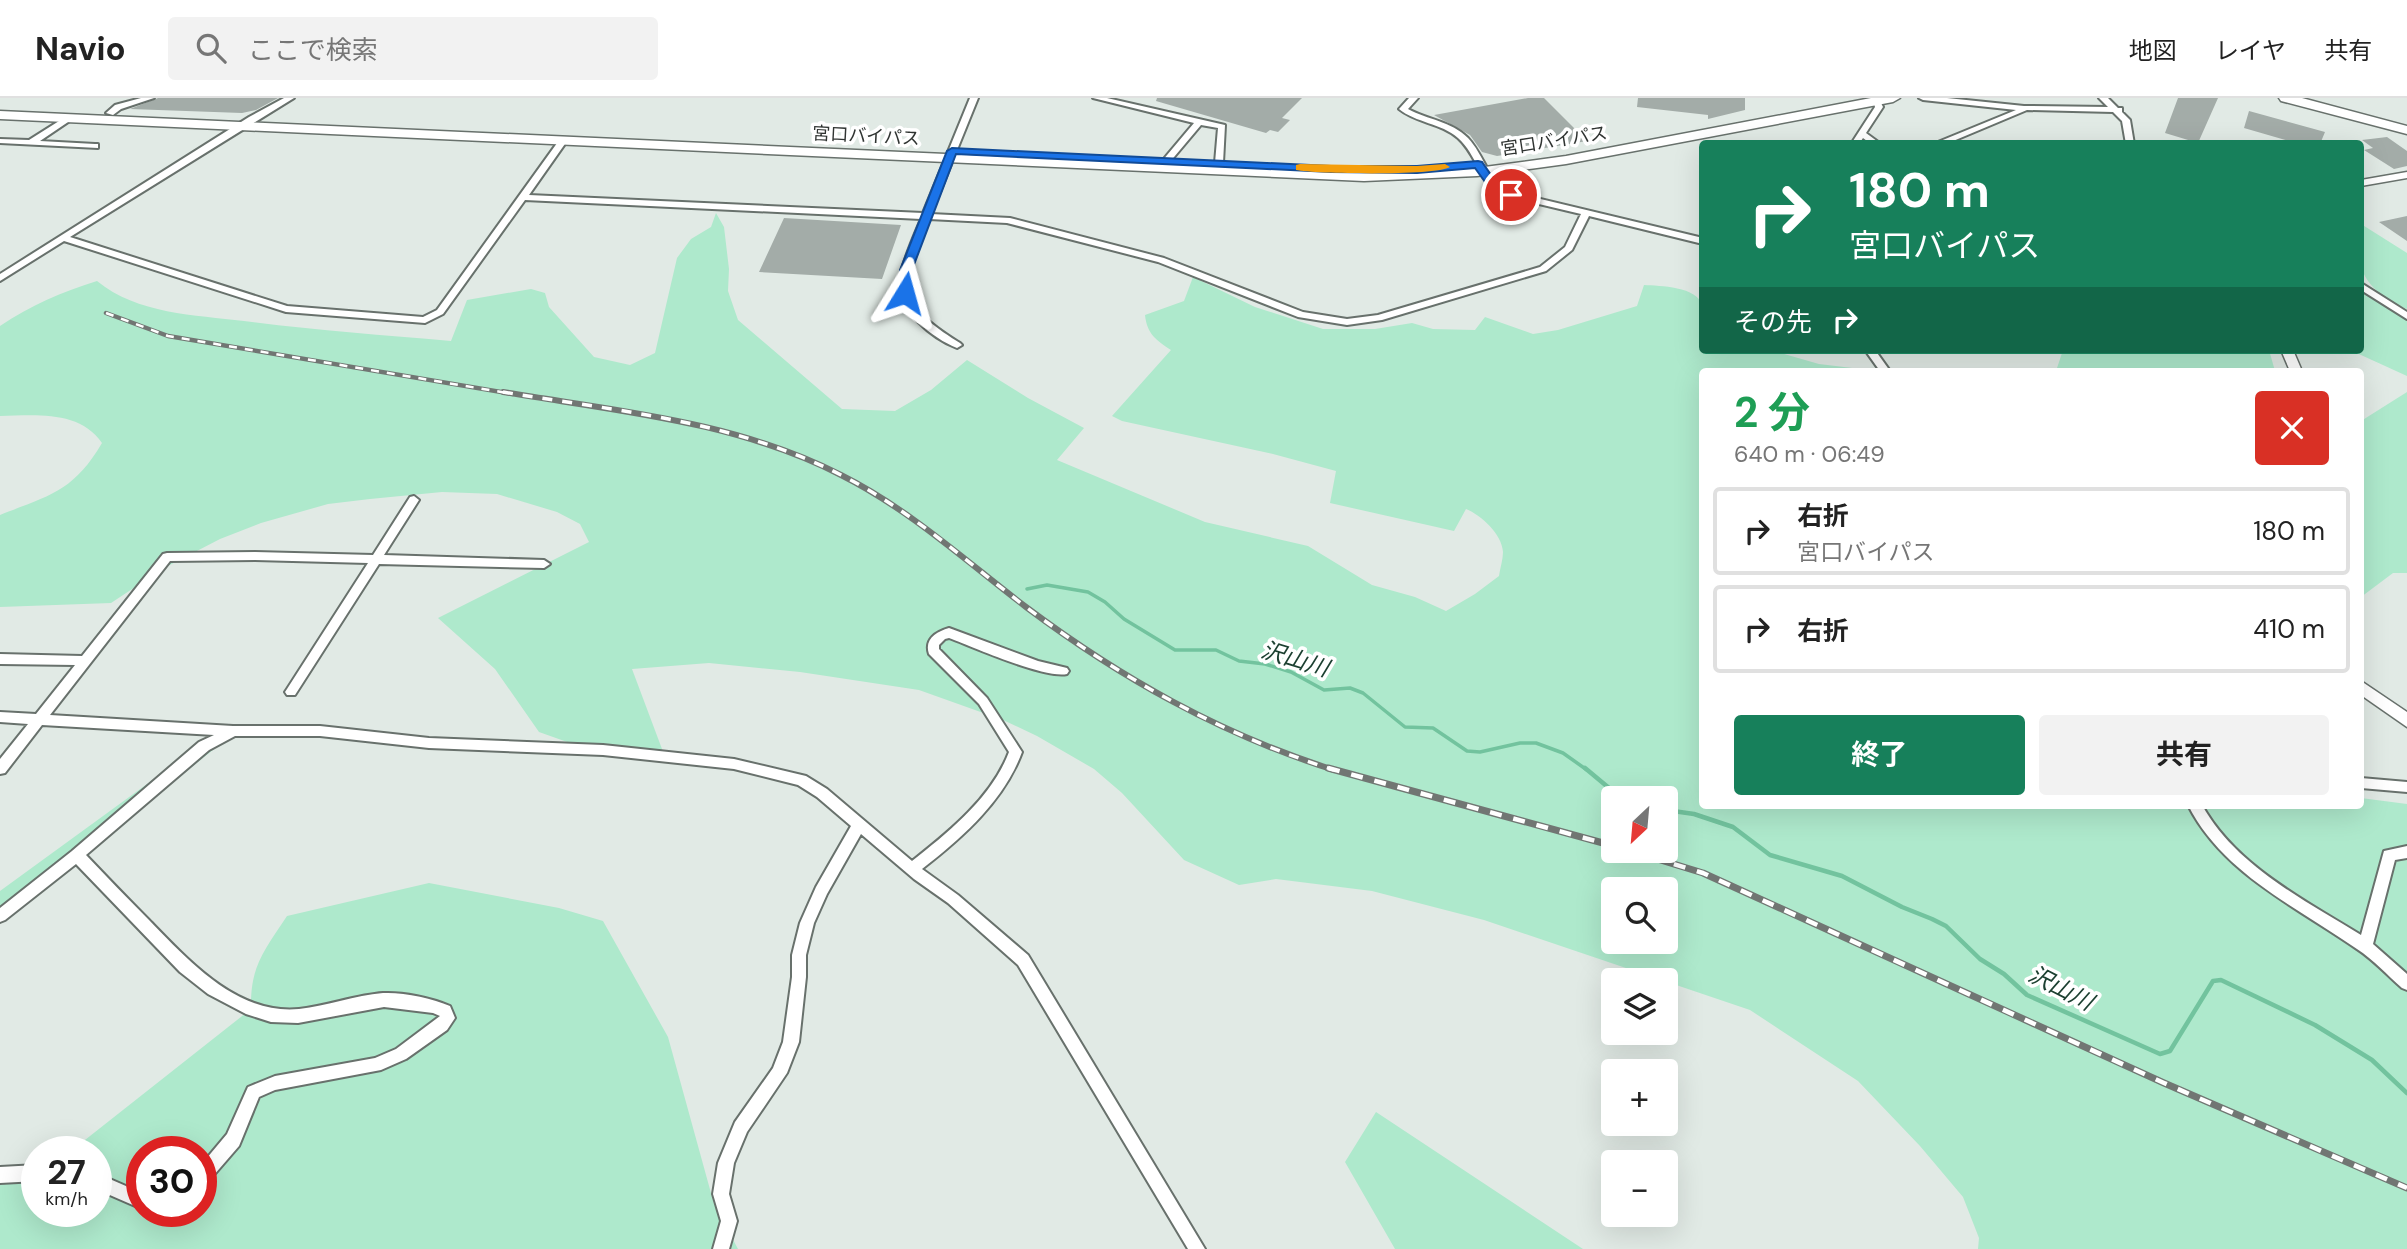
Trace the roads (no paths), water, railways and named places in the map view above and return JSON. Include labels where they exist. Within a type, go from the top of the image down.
[{"type":"highway","name":"宮口バイパス","points":[[0,109],[110,113],[563,141],[1315,168],[1417,169],[1480,168],[1844,98]]},
{"type":"highway","name":"宮口バイパス","points":[[0,115],[246,123],[951,155],[1364,177],[1566,160],[1893,98]]},
{"type":"highway","points":[[2286,98],[2407,130]]},
{"type":"street","points":[[110,113],[118,107],[150,98]]},
{"type":"street","points":[[0,278],[290,98]]},
{"type":"street","points":[[957,345],[925,324],[912,307],[905,293],[906,270],[974,98]]},
{"type":"street","points":[[1097,98],[1223,129],[1219,163]]},
{"type":"street","points":[[1414,98],[1403,109],[1455,131],[1467,142],[1480,168],[1494,187],[1504,193],[1699,240]]},
{"type":"street","points":[[1923,98],[2024,108],[2119,110]]},
{"type":"street","points":[[2104,98],[2119,110],[2128,124],[2130,140]]},
{"type":"street","points":[[1857,140],[1879,107],[1876,101]]},
{"type":"street","points":[[1948,140],[2006,118],[2024,108]]},
{"type":"street","points":[[29,143],[70,118]]},
{"type":"street","points":[[1166,161],[1199,122]]},
{"type":"street","points":[[1861,134],[1871,140]]},
{"type":"street","points":[[0,141],[95,146]]},
{"type":"street","points":[[63,238],[286,309],[425,320],[440,312],[563,141]]},
{"type":"street","points":[[2364,182],[2407,175]]},
{"type":"street","points":[[523,197],[1007,220],[1161,260],[1301,315],[1347,322],[1379,318],[1543,269],[1565,252],[1586,213]]},
{"type":"street","points":[[2364,288],[2407,316]]},
{"type":"street","points":[[291,692],[414,500]]},
{"type":"street","points":[[0,769],[167,557],[195,555],[544,564]]},
{"type":"street","points":[[913,868],[947,841],[990,796],[1014,762],[1016,752],[983,701],[933,651],[933,645],[941,635],[949,632],[1037,666],[1063,671]]},
{"type":"street","points":[[0,659],[84,661]]},
{"type":"street","points":[[2364,689],[2407,721]]},
{"type":"street","points":[[0,717],[233,731],[320,731],[387,740],[603,750],[734,764],[801,780],[822,793],[1023,960],[1197,1249]]},
{"type":"street","points":[[0,916],[78,855],[204,746],[233,731]]},
{"type":"street","points":[[2364,783],[2407,787]]},
{"type":"street","points":[[2196,809],[2201,822],[2261,876],[2304,909],[2365,946],[2407,983]]},
{"type":"street","points":[[721,1249],[729,1221],[721,1194],[726,1163],[741,1127],[779,1073],[787,1053],[791,1042],[799,977],[799,955],[807,923],[821,891],[859,825]]},
{"type":"street","points":[[2365,946],[2389,855],[2407,852]]},
{"type":"street","points":[[78,855],[185,967],[213,989],[251,1009],[271,1016],[298,1016],[384,1000],[434,1006],[445,1011],[448,1017],[442,1025],[401,1054],[376,1065],[275,1083],[253,1092],[233,1140],[217,1158]]},
{"type":"street","points":[[0,1175],[21,1174]]},
{"type":"waterway","name":"沢山川","points":[[1027,589],[1047,585],[1088,592],[1105,602],[1124,619],[1175,650],[1216,650],[1239,661],[1265,664],[1291,672],[1324,690],[1350,688],[1363,693],[1405,727],[1433,728],[1467,751],[1480,752],[1520,743],[1536,743],[1563,753],[1587,770]]},
{"type":"waterway","name":"沢山川","points":[[1585,768],[1607,786]]},
{"type":"waterway","name":"沢山川","points":[[1678,812],[1733,827],[1770,855],[1842,876],[1946,926],[1980,959],[2004,974],[2027,995],[2160,1054],[2170,1051],[2213,981],[2221,980],[2315,1025],[2372,1060],[2407,1093]]},
{"type":"railway","points":[[106,313],[168,336],[513,394]]},
{"type":"railway","points":[[503,392],[632,412],[718,430],[760,442],[841,475],[936,536],[1026,607],[1135,680],[1211,721],[1292,756],[1328,768]]},
{"type":"railway","points":[[1328,768],[1601,842]]},
{"type":"railway","points":[[1328,768],[1334,770]]},
{"type":"railway","points":[[1670,863],[1703,873],[2164,1083],[2407,1188]]}]
